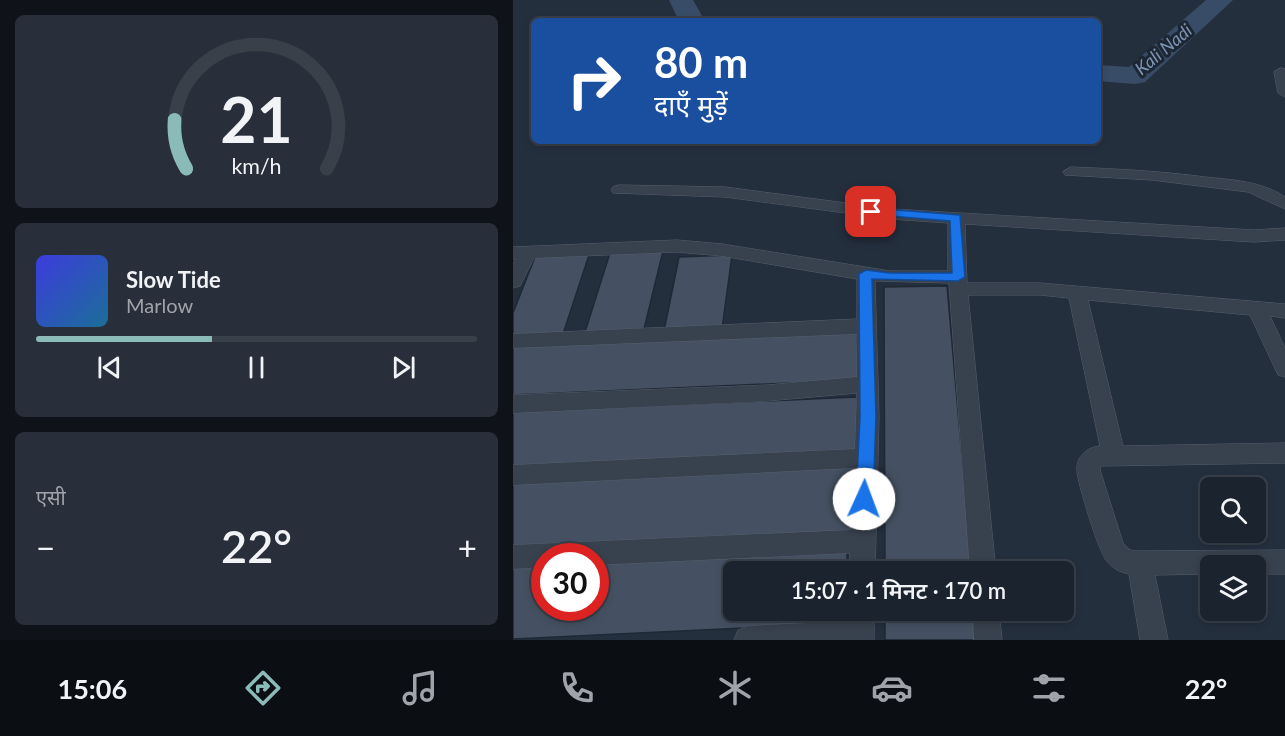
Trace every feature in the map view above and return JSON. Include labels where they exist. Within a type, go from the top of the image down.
[{"type":"street","points":[[1281,72],[1285,93]]},
{"type":"street","points":[[1071,172],[1152,175],[1251,187],[1270,194],[1285,204]]},
{"type":"street","points":[[619,190],[725,192],[851,210],[956,218],[1245,236],[1285,234]]},
{"type":"street","points":[[956,218],[959,283],[982,561]]},
{"type":"street","points":[[513,282],[521,253],[677,246],[722,250],[890,277],[1285,311]]},
{"type":"street","points":[[862,561],[867,384],[866,274]]},
{"type":"street","points":[[1077,292],[1113,454]]},
{"type":"street","points":[[1257,310],[1285,369]]},
{"type":"street","points":[[513,341],[866,326]]},
{"type":"street","points":[[513,404],[767,393],[867,384]]},
{"type":"street","points":[[1285,453],[1113,454],[1097,456],[1090,461],[1088,470],[1113,550],[1124,561],[1137,563],[1285,562]]},
{"type":"street","points":[[513,475],[866,458]]},
{"type":"street","points":[[513,557],[863,541]]},
{"type":"street","points":[[1137,563],[1141,568],[1155,640]]},
{"type":"street","points":[[987,621],[988,640]]},
{"type":"street","points":[[748,640],[860,628]]},
{"type":"building","points":[[663,251],[644,329],[585,332],[610,253]]},
{"type":"building","points":[[589,255],[563,334],[513,337],[513,313],[535,257]]},
{"type":"building","points":[[732,255],[722,329],[664,331],[679,257]]},
{"type":"building","points":[[947,286],[971,561],[885,561],[884,287]]},
{"type":"building","points":[[857,331],[858,380],[513,395],[513,345]]},
{"type":"building","points":[[857,397],[858,454],[513,470],[513,412]]},
{"type":"building","points":[[854,465],[855,532],[609,544],[531,543],[531,548],[513,549],[513,481]]},
{"type":"building","points":[[847,551],[847,561],[723,561],[723,621],[846,621],[846,623],[513,639],[513,566],[531,565],[531,621],[609,621],[609,561]]},
{"type":"building","points":[[885,621],[976,621],[978,640],[885,640]]},
{"type":"waterway","name":"Kali Nadi","points":[[681,0],[690,18]]},
{"type":"waterway","name":"Kali Nadi","points":[[1101,73],[1135,76],[1221,0]]},
{"type":"route","points":[[864,499],[868,417],[866,274],[915,278],[958,277],[956,218],[871,212]]}]
